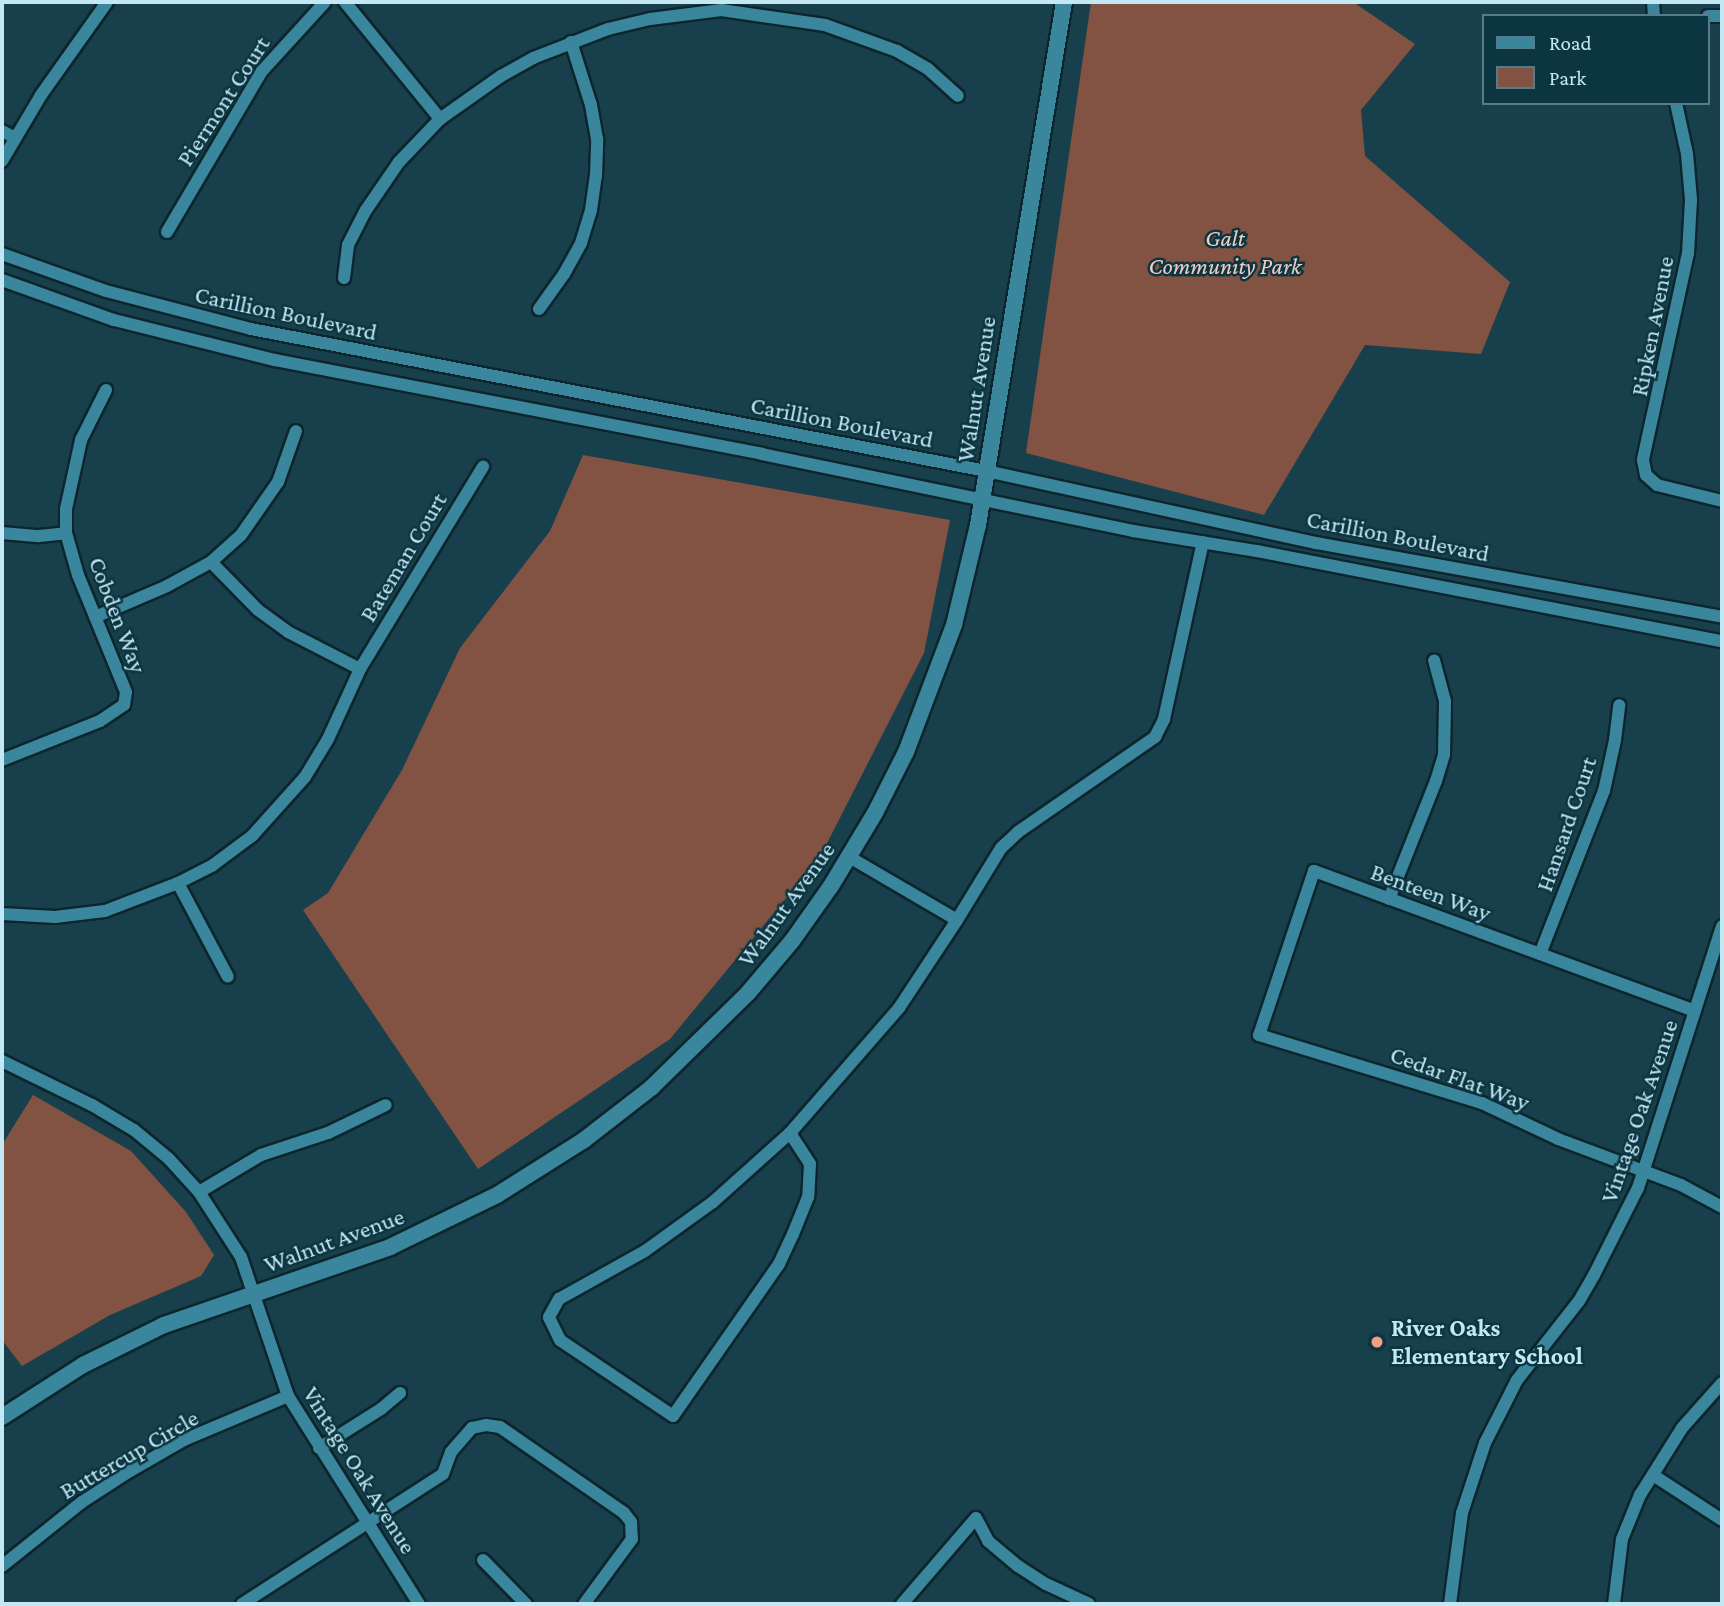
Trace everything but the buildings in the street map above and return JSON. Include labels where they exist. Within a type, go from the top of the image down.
[{"type":"street","name":"Piermont Court","points":[[167,232],[262,71],[325,2]]},
{"type":"street","points":[[345,2],[440,119]]},
{"type":"street","name":"Walnut Avenue","points":[[2,1417],[44,1389],[123,1344],[206,1309],[326,1271],[452,1219],[497,1195],[584,1140],[651,1088],[748,993],[792,941],[849,857],[906,752],[932,689],[971,559],[1064,2]]},
{"type":"street","points":[[2,161],[101,4]]},
{"type":"street","points":[[344,278],[348,245],[366,210],[399,162],[440,119],[501,76],[570,42],[650,19],[721,6],[825,25],[862,36],[897,51],[928,69],[958,96]]},
{"type":"street","points":[[539,309],[581,243],[591,210],[596,176],[597,139],[591,105],[570,42]]},
{"type":"street","name":"Ripken Avenue","points":[[1676,105],[1687,154],[1691,200],[1688,253],[1643,460],[1646,475],[1657,485],[1722,501]]},
{"type":"street","points":[[2,131],[15,138]]},
{"type":"street","name":"Carillion Boulevard","points":[[2,254],[106,291],[211,321],[986,471],[1316,543],[1722,617]]},
{"type":"street","name":"Carillion Boulevard","points":[[2,280],[114,320],[251,354],[762,454],[981,502],[1722,641]]},
{"type":"street","points":[[2,533],[39,536],[65,533],[66,509],[81,440],[106,390]]},
{"type":"street","points":[[95,617],[167,586],[211,562],[241,535],[278,482],[296,431]]},
{"type":"street","name":"Bateman Court","points":[[2,914],[55,917],[105,911],[178,883],[232,850],[279,809],[305,777],[328,739],[360,670],[483,467]]},
{"type":"street","name":"Cobden Way","points":[[2,760],[100,721],[124,705],[126,692],[78,575],[65,533]]},
{"type":"street","points":[[790,1133],[810,1164],[808,1197],[793,1234],[779,1264],[673,1416],[560,1340],[550,1317],[559,1299],[645,1251],[713,1202],[790,1133],[900,1009],[1002,848],[1018,832],[1155,737],[1164,719],[1203,542]]},
{"type":"street","points":[[211,562],[258,610],[288,632],[360,670]]},
{"type":"street","points":[[1389,899],[1444,755],[1446,701],[1434,660]]},
{"type":"street","name":"Hansard Court","points":[[1540,954],[1604,791],[1619,705]]},
{"type":"street","points":[[849,857],[957,920]]},
{"type":"street","name":"Benteen Way","points":[[1259,1035],[1314,871],[1695,1012]]},
{"type":"street","points":[[178,883],[228,977]]},
{"type":"street","name":"Vintage Oak Avenue","points":[[1450,1604],[1462,1513],[1485,1443],[1517,1380],[1579,1301],[1645,1171],[1722,926]]},
{"type":"street","name":"Cedar Flat Way","points":[[1259,1035],[1482,1103],[1558,1139],[1681,1185],[1722,1207]]},
{"type":"street","name":"Vintage Oak Avenue","points":[[2,1061],[80,1099],[134,1130],[169,1159],[199,1192],[241,1258],[288,1396],[419,1604]]},
{"type":"street","points":[[199,1192],[261,1155],[310,1140],[386,1105]]},
{"type":"street","points":[[1614,1604],[1622,1539],[1640,1494],[1682,1428],[1722,1383]]},
{"type":"street","points":[[319,1448],[382,1409],[400,1393]]},
{"type":"street","name":"Buttercup Circle","points":[[2,1566],[82,1502],[130,1471],[184,1440],[288,1396]]},
{"type":"street","points":[[242,1604],[443,1474],[451,1452],[472,1428],[500,1427],[624,1513],[631,1522],[632,1539],[584,1604]]},
{"type":"street","points":[[1653,1475],[1722,1520]]},
{"type":"street","points":[[902,1604],[976,1518],[989,1541],[1018,1566],[1046,1584],[1089,1604]]},
{"type":"street","points":[[483,1560],[526,1604]]},
{"type":"green space","name":"Galt Community Park","points":[[1091,2],[1353,2],[1415,44],[1361,110],[1365,156],[1510,282],[1481,354],[1365,345],[1264,515],[1026,453]]},
{"type":"green space","points":[[583,455],[950,520],[924,653],[820,857],[670,1039],[478,1169],[303,910],[328,893],[402,770],[460,648],[550,531]]},
{"type":"green space","points":[[33,1095],[131,1151],[186,1212],[214,1255],[201,1276],[110,1315],[22,1366],[2,1340],[2,1145]]},
{"type":"place","name":"River Oaks Elementary School","points":[[1377,1342]]}]
